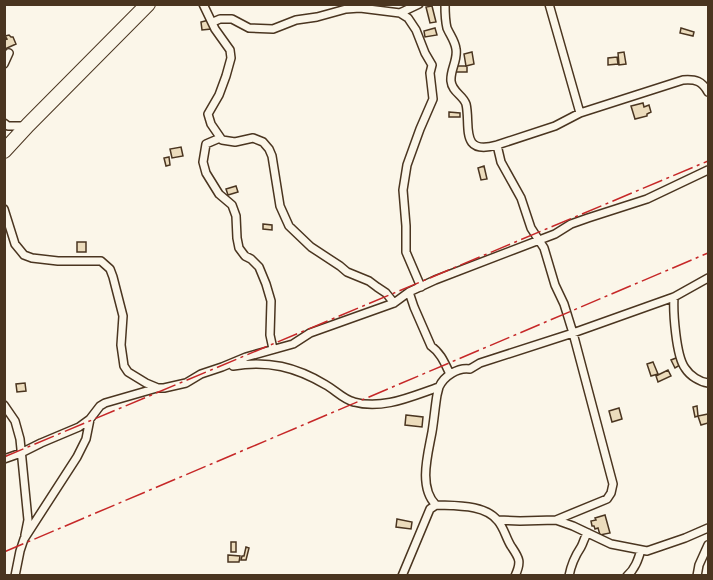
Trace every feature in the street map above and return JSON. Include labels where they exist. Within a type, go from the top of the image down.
[{"type":"highway","points":[[4,151],[148,4]]},
{"type":"street","points":[[203,4],[220,36],[229,46],[231,54],[219,95],[208,114],[211,124],[222,140]]},
{"type":"street","points":[[400,13],[419,4]]},
{"type":"street","points":[[445,4],[446,21],[457,54],[451,70],[451,84],[465,103],[469,137],[479,147],[497,146],[555,126],[580,113],[683,80],[701,82],[708,92]]},
{"type":"street","points":[[549,4],[580,113]]},
{"type":"street","points":[[213,22],[220,19],[232,19],[249,28],[273,29],[296,20],[353,8],[400,13],[408,18],[432,64],[430,73],[433,99],[407,165],[403,184],[406,252],[421,287]]},
{"type":"street","points":[[4,64],[9,53]]},
{"type":"street","points":[[4,123],[8,126],[28,125]]},
{"type":"street","points":[[273,349],[270,335],[271,301],[263,275],[256,263],[242,252],[237,238],[236,216],[232,205],[219,194],[204,167],[206,144],[220,138],[235,142],[253,138],[263,142],[272,156],[280,206],[289,226],[311,247],[347,272],[386,293],[394,303]]},
{"type":"street","points":[[497,146],[501,162],[522,198],[529,223],[544,248],[555,285],[564,304],[613,484],[607,499],[556,520],[498,520]]},
{"type":"street","points":[[4,459],[79,427],[105,403],[158,388],[186,383],[201,374],[246,357],[293,344],[310,333],[394,303],[409,292],[555,234],[571,224],[647,199],[708,170]]},
{"type":"street","points":[[4,209],[15,244],[24,255],[58,261],[101,261],[110,269],[123,316],[121,345],[124,366],[137,378],[158,388]]},
{"type":"street","points":[[436,505],[428,487],[426,467],[437,395],[440,384],[450,374],[674,297],[708,278]]},
{"type":"street","points":[[409,292],[431,346],[437,350],[450,374]]},
{"type":"street","points":[[674,297],[676,333],[682,363],[693,376],[708,383]]},
{"type":"street","points":[[222,367],[251,364],[286,366],[302,371],[350,401],[378,405],[440,387]]},
{"type":"street","points":[[4,405],[18,429],[28,520],[15,576]]},
{"type":"street","points":[[24,540],[77,457],[86,439],[90,419]]},
{"type":"street","points":[[402,576],[428,515],[432,507],[436,505],[468,507],[490,514],[498,520],[519,557],[519,567],[515,576]]},
{"type":"street","points":[[556,520],[611,544],[647,551],[708,528]]},
{"type":"street","points":[[569,576],[574,558],[588,533]]},
{"type":"street","points":[[697,576],[708,545]]},
{"type":"street","points":[[627,576],[641,550]]},
{"type":"building","points":[[432,6],[436,22],[430,23],[426,7]]},
{"type":"building","points":[[209,20],[211,29],[202,30],[201,22]]},
{"type":"building","points":[[435,28],[437,35],[425,37],[424,31]]},
{"type":"building","points":[[681,28],[694,32],[693,36],[680,33]]},
{"type":"building","points":[[5,36],[13,37],[16,44],[5,49],[4,40],[7,39]]},
{"type":"building","points":[[472,52],[474,64],[466,66],[464,54]]},
{"type":"building","points":[[624,52],[626,64],[619,65],[618,53]]},
{"type":"building","points":[[617,57],[618,64],[608,65],[608,58]]},
{"type":"building","points":[[456,66],[467,66],[467,72],[456,72]]},
{"type":"building","points":[[643,103],[644,107],[649,105],[651,112],[647,116],[635,119],[631,106]]},
{"type":"building","points":[[449,112],[460,113],[460,117],[449,117]]},
{"type":"building","points":[[181,147],[183,156],[172,158],[170,149]]},
{"type":"building","points":[[169,157],[170,165],[166,166],[164,158]]},
{"type":"building","points":[[484,166],[487,179],[481,180],[478,168]]},
{"type":"building","points":[[236,186],[238,192],[228,195],[226,189]]},
{"type":"building","points":[[263,224],[272,225],[272,230],[263,229]]},
{"type":"building","points":[[77,242],[86,242],[86,252],[77,252]]},
{"type":"building","points":[[676,358],[680,365],[675,368],[671,360]]},
{"type":"building","points":[[653,362],[658,374],[651,376],[647,364]]},
{"type":"building","points":[[668,370],[671,376],[658,382],[656,376]]},
{"type":"building","points":[[25,383],[26,391],[17,392],[16,384]]},
{"type":"building","points":[[697,406],[698,416],[695,417],[693,407]]},
{"type":"building","points":[[619,408],[622,419],[612,422],[609,411]]},
{"type":"building","points":[[708,414],[708,423],[701,425],[698,416]]},
{"type":"building","points":[[406,415],[423,417],[422,427],[405,425]]},
{"type":"building","points":[[605,515],[610,533],[600,535],[598,528],[595,529],[592,526],[591,521]]},
{"type":"building","points":[[397,519],[412,522],[411,529],[396,527]]},
{"type":"building","points":[[231,542],[236,542],[236,552],[231,552]]},
{"type":"building","points":[[246,547],[249,548],[246,560],[241,560],[244,556]]},
{"type":"building","points":[[228,555],[240,556],[239,562],[228,562]]},
{"type":"power","points":[[4,457],[708,161]]},
{"type":"power","points":[[4,552],[708,253]]}]
